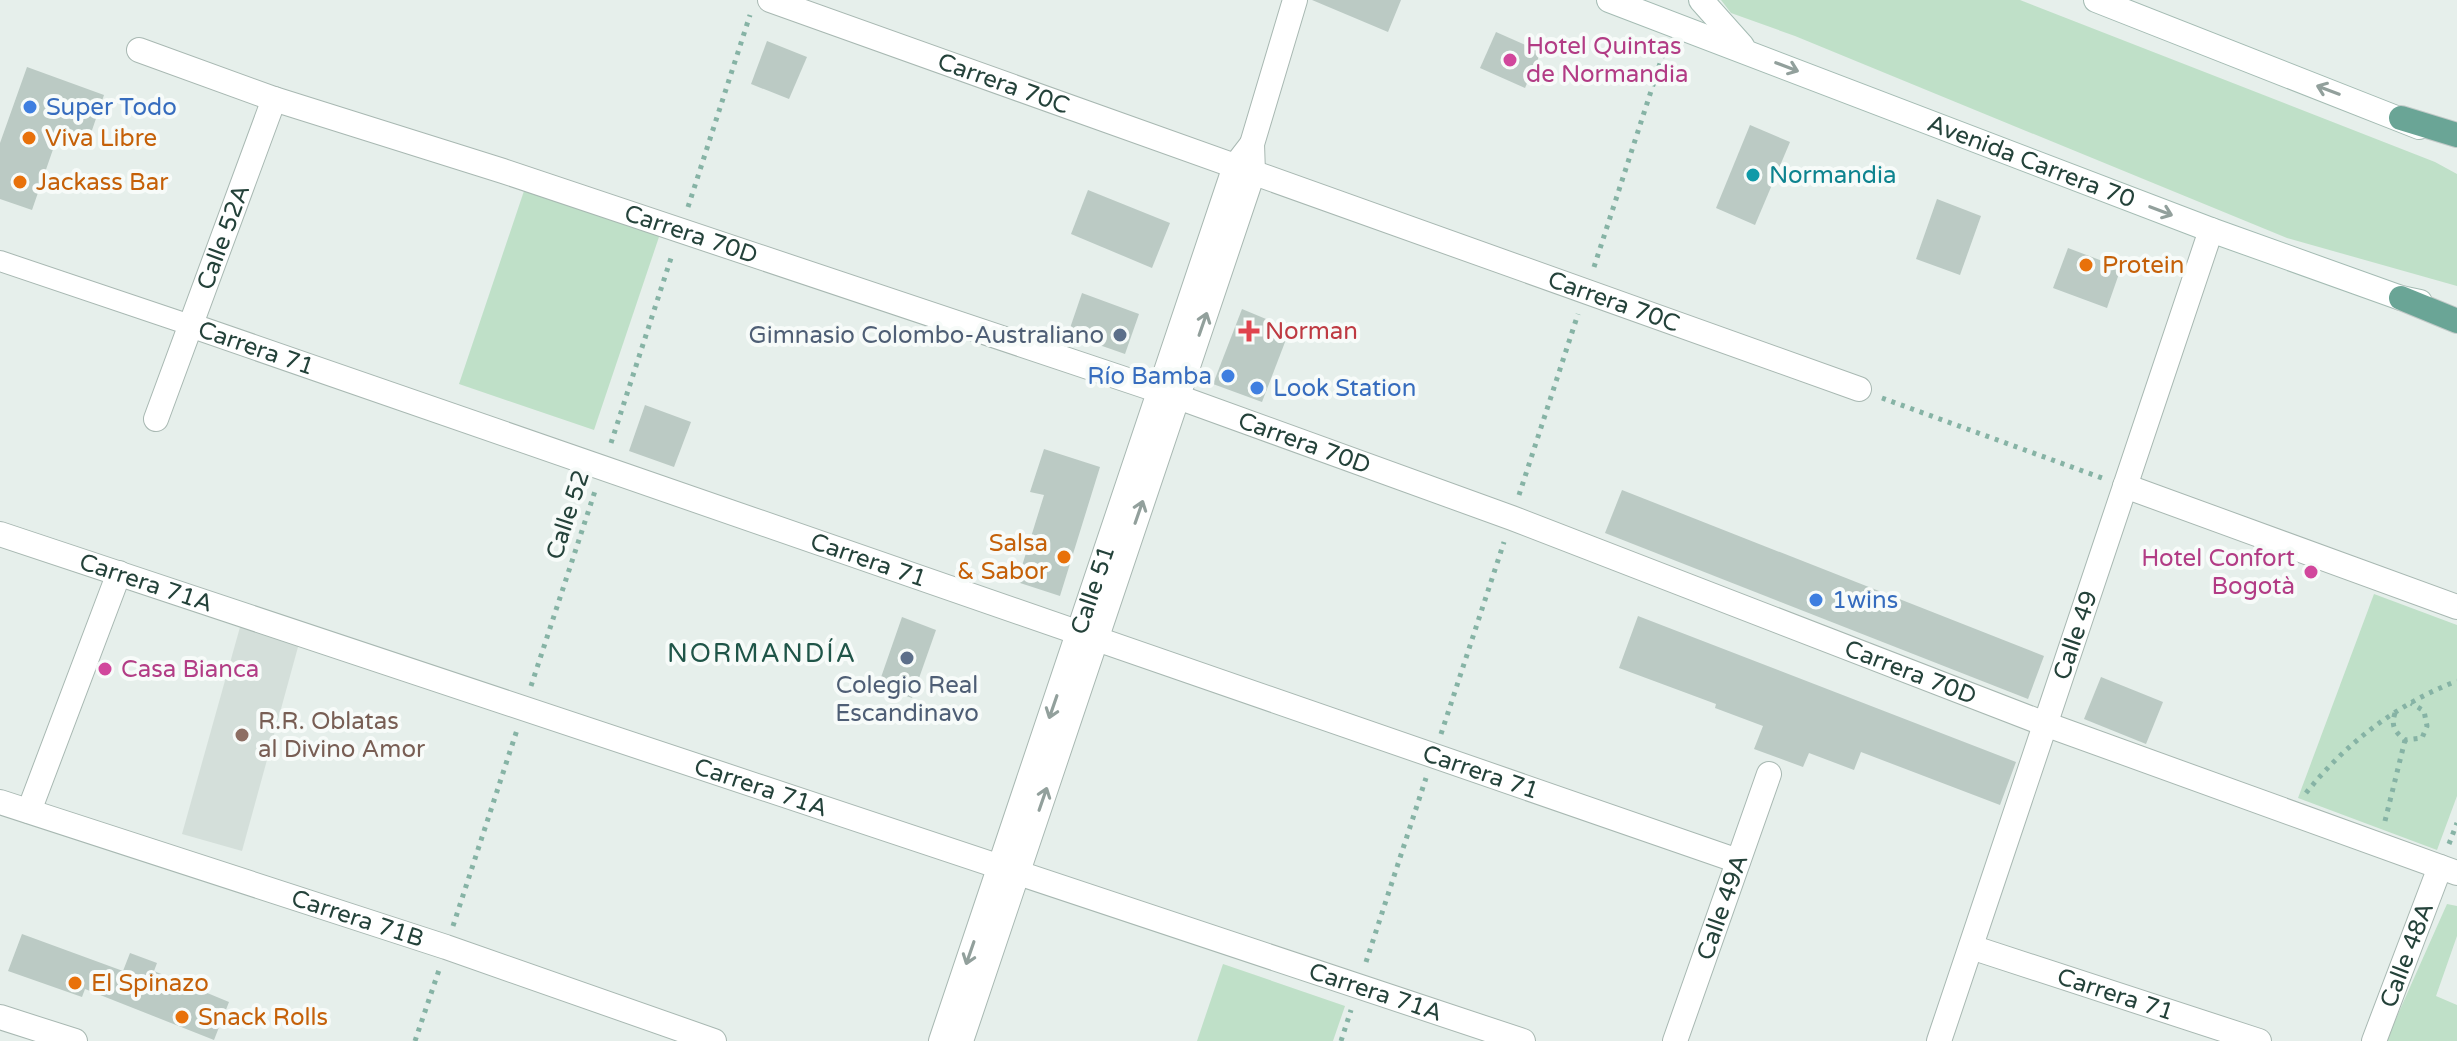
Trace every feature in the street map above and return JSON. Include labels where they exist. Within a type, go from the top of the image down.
[{"type":"main road","points":[[2401,118],[2457,135]]},
{"type":"main road","points":[[2401,298],[2457,321]]},
{"type":"street","name":"Calle 51","points":[[941,1041],[1008,870],[1244,169],[1295,0]]},
{"type":"street","name":"Avenida Carrera 70","points":[[1609,0],[2211,230],[2401,298],[2457,310]]},
{"type":"street","points":[[1701,0],[1746,51]]},
{"type":"street","points":[[2096,0],[2401,118],[2457,146]]},
{"type":"street","name":"Carrera 70C","points":[[760,7],[1244,169],[1859,389]]},
{"type":"street","name":"Carrera 70D","points":[[139,50],[274,99],[503,171],[1169,394],[1512,518],[2045,724],[2449,870]]},
{"type":"street","name":"Calle 52A","points":[[156,419],[274,99]]},
{"type":"street","name":"Calle 49","points":[[1939,1041],[2211,230]]},
{"type":"street","name":"Carrera 71","points":[[0,261],[1738,861]]},
{"type":"street","points":[[2125,486],[2457,607]]},
{"type":"street","name":"Carrera 71A","points":[[0,534],[1523,1041]]},
{"type":"street","points":[[29,811],[119,573]]},
{"type":"street","name":"Calle 49A","points":[[1675,1041],[1769,774]]},
{"type":"street","name":"Carrera 71B","points":[[0,802],[446,947],[714,1041]]},
{"type":"street","name":"Calle 51","points":[[961,1041],[1008,870]]},
{"type":"street","name":"Calle 48A","points":[[2374,1041],[2449,870]]},
{"type":"street","name":"Carrera 71","points":[[1971,947],[2259,1041]]},
{"type":"street","points":[[0,1017],[75,1041]]},
{"type":"path","name":"Calle 52","points":[[415,1041],[680,231],[760,7]]},
{"type":"path","points":[[1859,389],[2125,486]]},
{"type":"path","points":[[2290,813],[2321,774],[2372,726],[2428,692],[2457,681]]},
{"type":"path","points":[[2396,712],[2392,724],[2395,732],[2405,740],[2422,738],[2427,726],[2424,711],[2411,703]]},
{"type":"path","points":[[2379,845],[2405,740]]},
{"type":"shaded area","name":"R.R. Oblatas al Divino Amor","points":[[242,620],[301,636],[242,851],[182,834]]},
{"type":"green space","points":[[1721,0],[2020,0],[2435,162],[2457,174],[2457,286],[2287,238],[1795,36],[1731,13]]},
{"type":"green space","points":[[527,182],[662,228],[594,430],[459,384]]},
{"type":"green space","points":[[2374,594],[2457,625],[2457,796],[2437,850],[2298,798]]},
{"type":"green space","points":[[2447,904],[2457,906],[2457,936],[2436,996],[2457,1005],[2457,1041],[2386,1041]]},
{"type":"green space","points":[[1223,964],[1345,1006],[1333,1041],[1197,1041]]},
{"type":"building","points":[[1312,0],[1401,0],[1388,32]]},
{"type":"building","name":"Hotel Quintas de Normandia","points":[[1496,32],[1541,52],[1525,88],[1480,68]]},
{"type":"building","points":[[767,41],[807,57],[789,99],[751,84]]},
{"type":"building","points":[[27,67],[104,95],[88,142],[59,132],[32,210],[0,199],[0,143]]},
{"type":"building","name":"Normandia","points":[[1750,125],[1790,142],[1755,225],[1716,208]]},
{"type":"building","points":[[1088,190],[1170,223],[1152,268],[1071,234]]},
{"type":"building","points":[[1937,199],[1981,216],[1960,275],[1916,259]]},
{"type":"building","points":[[2068,248],[2121,268],[2107,308],[2053,288]]},
{"type":"building","points":[[1082,293],[1139,314],[1125,354],[1068,334]]},
{"type":"building","points":[[1242,309],[1290,329],[1262,402],[1213,384]]},
{"type":"building","points":[[645,405],[691,422],[674,467],[629,451]]},
{"type":"building","points":[[1044,449],[1100,467],[1060,596],[1017,582],[1044,495],[1030,492]]},
{"type":"building","points":[[1622,490],[2044,656],[2028,699],[1605,533]]},
{"type":"building","points":[[1638,616],[2016,762],[2000,805],[1861,752],[1854,770],[1809,753],[1803,767],[1754,749],[1763,726],[1715,708],[1716,704],[1619,668]]},
{"type":"building","name":"Colegio Real Escandinavo","points":[[902,617],[936,630],[912,698],[878,686]]},
{"type":"building","points":[[2101,677],[2163,702],[2146,744],[2084,719]]},
{"type":"building","points":[[22,934],[123,971],[130,953],[157,963],[154,971],[229,1002],[214,1040],[85,989],[82,997],[8,971]]},
{"type":"place","name":"Hotel Quintas de Normandia","points":[[1510,60]]},
{"type":"place","name":"Super Todo","points":[[30,107]]},
{"type":"place","name":"Viva Libre","points":[[29,138]]},
{"type":"place","name":"Normandia","points":[[1753,175]]},
{"type":"place","name":"Jackass Bar","points":[[20,182]]},
{"type":"place","name":"Protein","points":[[2086,265]]},
{"type":"place","name":"Norman","points":[[1249,331]]},
{"type":"place","name":"Gimnasio Colombo-Australiano","points":[[1120,335]]},
{"type":"place","name":"Río Bamba","points":[[1228,376]]},
{"type":"place","name":"Look Station","points":[[1257,388]]},
{"type":"place","name":"Salsa & Sabor","points":[[1064,557]]},
{"type":"place","name":"Hotel Confort Bogotà","points":[[2311,572]]},
{"type":"place","name":"1wins","points":[[1816,600]]},
{"type":"place","name":"Colegio Real Escandinavo","points":[[907,658]]},
{"type":"place","name":"Casa Bianca","points":[[105,669]]},
{"type":"place","name":"R.R. Oblatas al Divino Amor","points":[[242,735]]},
{"type":"place","name":"El Spinazo","points":[[75,983]]},
{"type":"place","name":"Snack Rolls","points":[[182,1017]]},
{"type":"district","name":"NORMANDÍA","points":[[762,653]]}]
